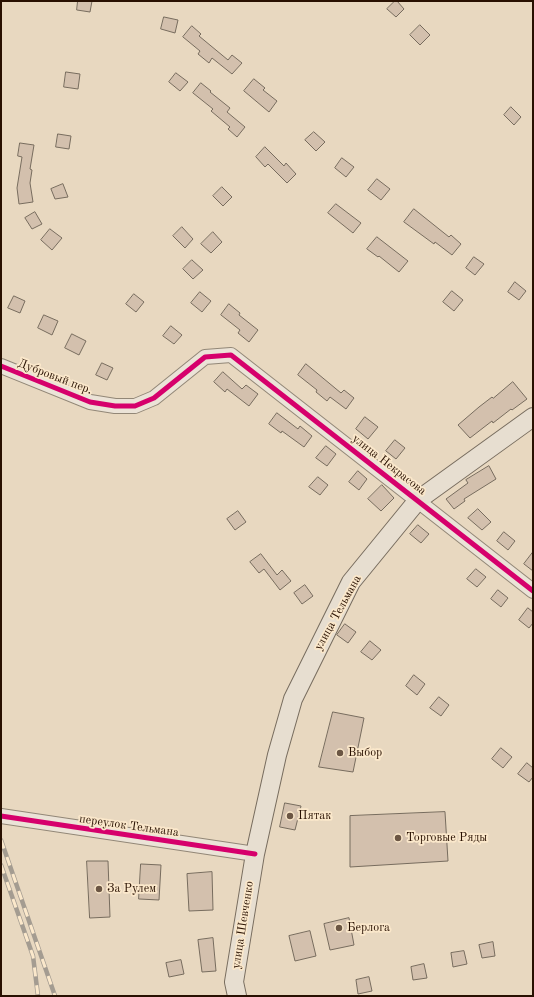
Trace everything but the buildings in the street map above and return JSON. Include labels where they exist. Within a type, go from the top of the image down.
[{"type":"main road","name":"улица Тельмана","points":[[255,854],[277,755],[294,699],[352,582],[418,500],[533,417]]},
{"type":"main road","name":"улица Шевченко","points":[[237,996],[234,982],[255,854]]},
{"type":"street","name":"Дубровый пер.","points":[[1,366],[90,402],[115,406],[135,406],[154,398],[205,357],[231,355]]},
{"type":"street","name":"улица Некрасова","points":[[231,355],[533,591]]},
{"type":"street","name":"переулок Тельмана","points":[[1,816],[255,854]]},
{"type":"railway","points":[[1,840],[55,996]]},
{"type":"railway","points":[[1,865],[33,956],[38,996]]},
{"type":"cycle path","points":[[1,366],[90,402],[115,406],[135,406],[154,398],[205,357],[231,355],[533,591]]},
{"type":"cycle path","points":[[1,816],[255,854]]},
{"type":"place","name":"Выбор","points":[[340,753]]},
{"type":"place","name":"Пятак","points":[[290,816]]},
{"type":"place","name":"Торговые Ряды","points":[[398,838]]},
{"type":"place","name":"За Рулем","points":[[99,889]]},
{"type":"place","name":"Берлога","points":[[339,928]]}]
